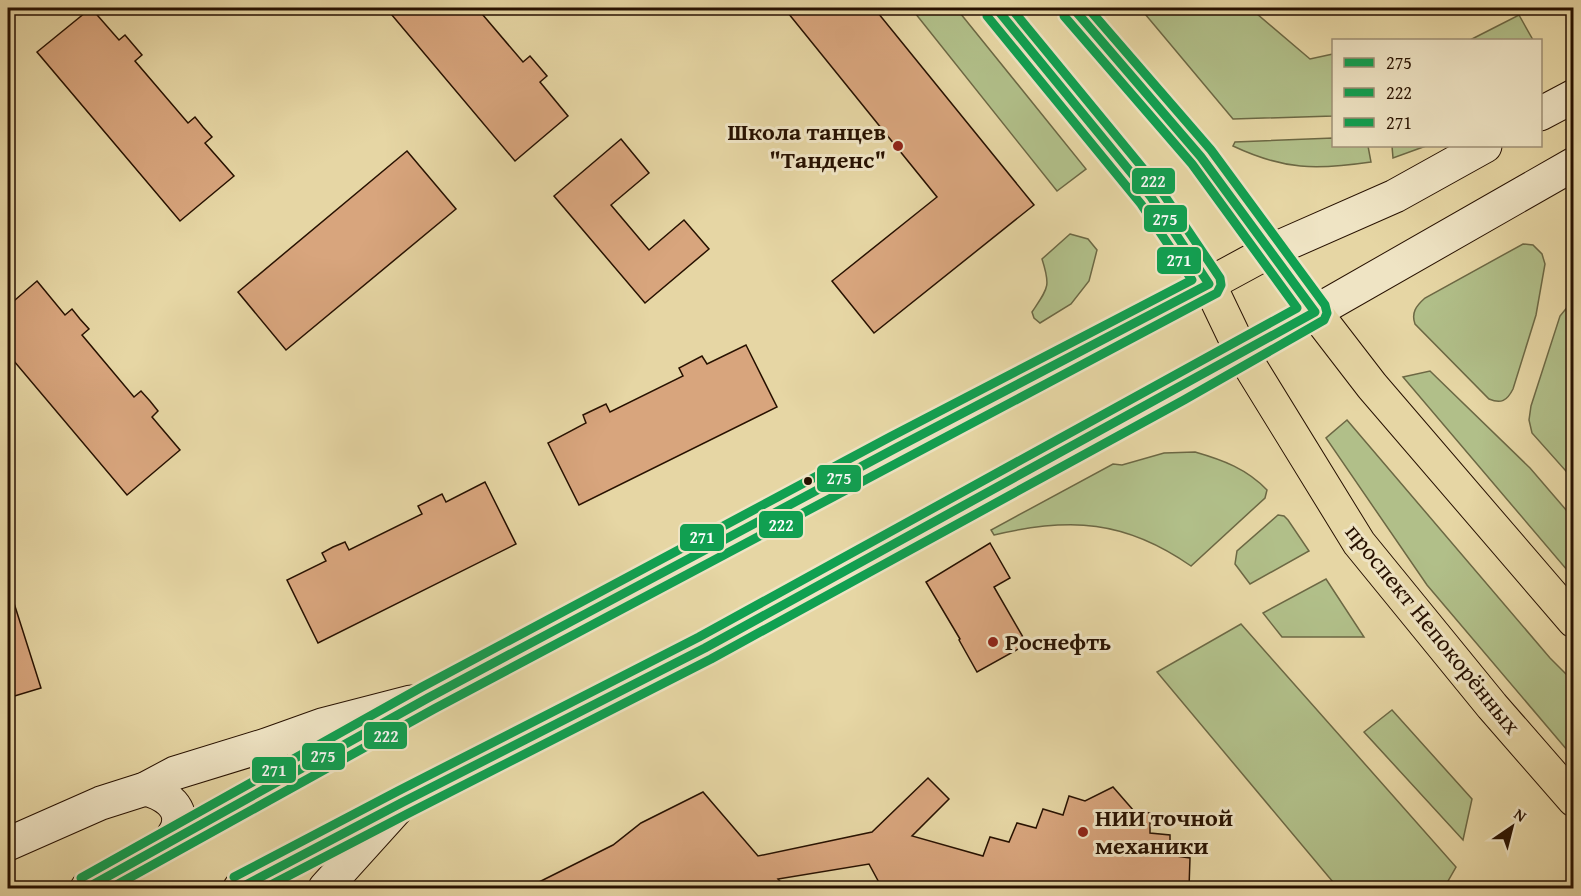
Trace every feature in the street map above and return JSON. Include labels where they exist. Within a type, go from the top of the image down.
[{"type":"main road","name":"проспект Непокорённых","points":[[996,8],[1151,197],[1209,284],[1242,353],[1359,543],[1492,706],[1574,800]]},
{"type":"main road","points":[[1073,8],[1201,157],[1315,312],[1380,395],[1574,621]]},
{"type":"main road","points":[[1542,113],[1574,96]]},
{"type":"main road","points":[[87,888],[428,698],[826,485],[1270,251],[1395,196],[1483,147]]},
{"type":"main road","points":[[240,888],[705,648],[1242,353],[1574,164]]},
{"type":"main road","points":[[8,844],[101,803],[145,789],[175,773],[322,725],[428,698]]},
{"type":"main road","points":[[145,789],[158,792],[169,799],[178,812],[178,825],[169,843]]},
{"type":"main road","points":[[325,888],[403,802]]},
{"type":"green space","points":[[911,8],[956,8],[1086,169],[1057,191]]},
{"type":"green space","points":[[1140,8],[1250,8],[1310,59],[1332,54],[1332,116],[1233,119]]},
{"type":"green space","points":[[1519,15],[1532,39],[1472,39]]},
{"type":"green space","points":[[1332,138],[1332,147],[1368,147],[1371,162],[1317,167],[1285,164],[1251,154],[1233,146],[1235,142]]},
{"type":"green space","points":[[1392,147],[1423,147],[1393,158]]},
{"type":"green space","points":[[1070,234],[1088,239],[1097,250],[1089,281],[1071,304],[1040,323],[1034,318],[1032,312],[1045,292],[1047,282],[1042,259]]},
{"type":"green space","points":[[1523,244],[1533,245],[1542,254],[1545,264],[1536,315],[1513,389],[1506,399],[1497,401],[1489,399],[1415,324],[1414,313],[1425,298]]},
{"type":"green space","points":[[1573,300],[1573,479],[1532,433],[1529,420],[1531,406],[1560,316]]},
{"type":"green space","points":[[1430,371],[1530,468],[1573,518],[1573,577],[1403,377]]},
{"type":"green space","points":[[1347,420],[1550,658],[1573,681],[1573,757],[1427,585],[1326,438]]},
{"type":"green space","points":[[1195,452],[1234,466],[1251,476],[1267,490],[1265,498],[1191,566],[1143,539],[1096,526],[1048,526],[994,535],[991,530],[1113,464],[1122,465],[1164,453]]},
{"type":"green space","points":[[1278,515],[1288,520],[1309,551],[1250,584],[1235,564],[1237,551]]},
{"type":"green space","points":[[1326,579],[1364,637],[1282,637],[1263,613]]},
{"type":"green space","points":[[1241,624],[1456,867],[1444,888],[1338,888],[1157,672]]},
{"type":"green space","points":[[1392,710],[1472,799],[1463,840],[1364,732]]},
{"type":"building","points":[[91,8],[119,40],[125,35],[142,55],[135,61],[188,123],[195,117],[212,137],[205,143],[234,176],[180,221],[37,52]]},
{"type":"building","points":[[386,8],[477,8],[523,62],[530,56],[547,76],[540,82],[568,116],[515,161]]},
{"type":"building","points":[[784,8],[874,8],[1034,205],[874,333],[832,281],[937,197]]},
{"type":"building","points":[[621,139],[649,173],[611,205],[649,250],[684,220],[709,249],[645,303],[554,196]]},
{"type":"building","points":[[407,151],[456,209],[286,350],[238,292]]},
{"type":"building","points":[[37,281],[65,315],[72,309],[89,329],[82,335],[134,397],[141,391],[150,401],[158,411],[152,417],[180,450],[127,495],[8,354],[8,306]]},
{"type":"building","points":[[746,345],[777,407],[579,505],[548,443],[586,423],[583,415],[606,404],[610,412],[683,376],[679,368],[702,356],[707,364]]},
{"type":"building","points":[[485,482],[516,544],[318,643],[287,580],[326,561],[322,553],[333,547],[345,542],[349,550],[422,514],[418,506],[442,494],[446,502]]},
{"type":"building","points":[[990,543],[1010,578],[994,587],[1027,644],[977,672],[926,582]]},
{"type":"building","points":[[13,600],[41,688],[8,698],[8,601]]},
{"type":"building","points":[[928,778],[949,799],[912,836],[983,856],[990,837],[1009,842],[1017,823],[1036,828],[1043,809],[1063,815],[1069,796],[1085,801],[1113,787],[1134,811],[1150,813],[1150,833],[1170,835],[1170,855],[1190,858],[1189,888],[882,888],[869,864],[778,879],[786,888],[527,888],[613,845],[641,823],[703,792],[758,856],[872,832]]},
{"type":"transit line","name":"275","points":[[87,888],[428,698],[1209,284],[1151,197],[996,8]]},
{"type":"transit line","name":"222","points":[[111,888],[434,709],[1217,293],[1221,285],[1220,278],[1160,189],[1011,8]]},
{"type":"transit line","name":"275","points":[[240,888],[705,648],[1315,312],[1201,157],[1073,8]]},
{"type":"transit line","name":"222","points":[[265,888],[711,659],[1184,400],[1324,320],[1327,313],[1325,305],[1211,150],[1088,8]]},
{"type":"transit line","name":"271","points":[[81,878],[422,687],[890,437],[1192,280],[1141,204],[987,16]]},
{"type":"transit line","name":"271","points":[[234,877],[699,637],[1297,308],[1192,164],[1064,16]]},
{"type":"place","name":"Школа танцев \"Танденс\"","points":[[898,146]]},
{"type":"place","name":"Роснефть","points":[[993,642]]},
{"type":"place","name":"НИИ точной механики","points":[[1083,832]]}]
